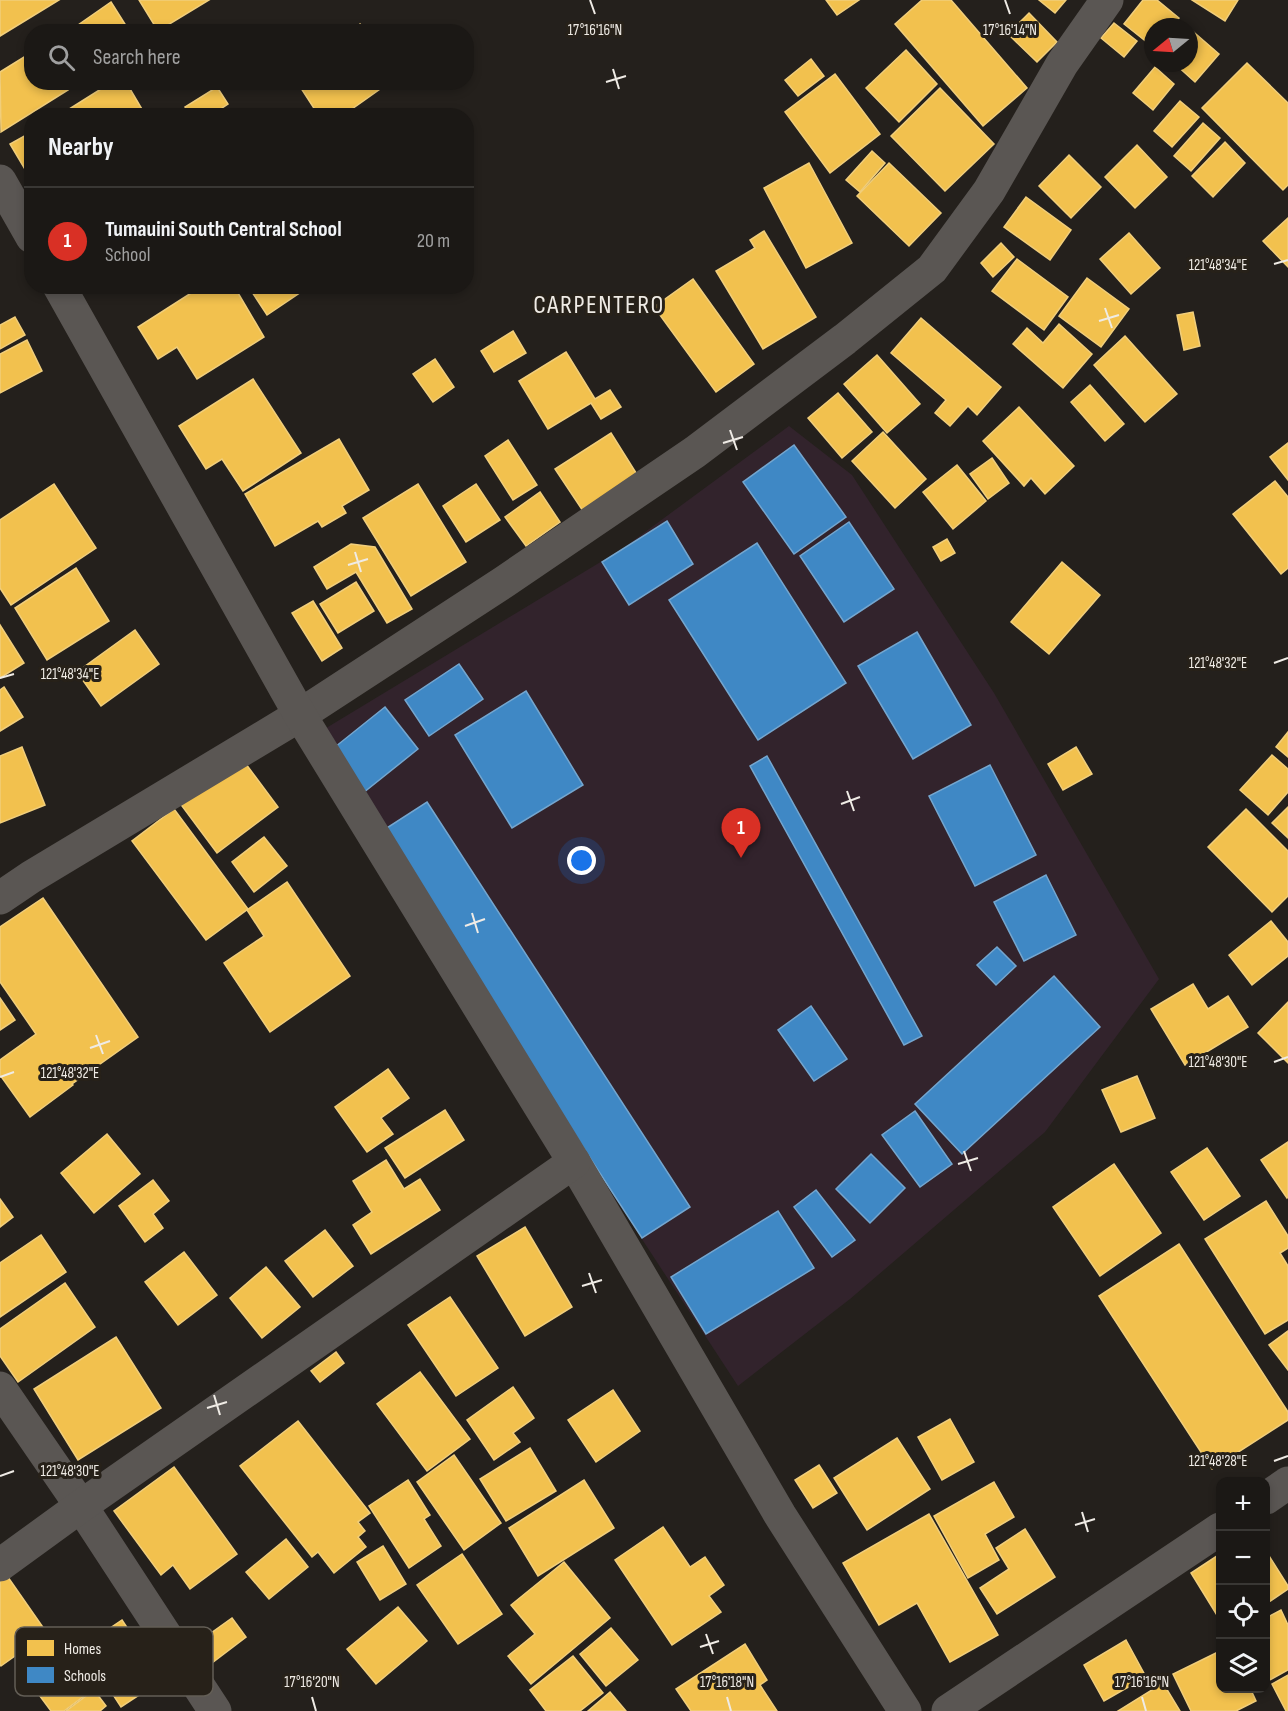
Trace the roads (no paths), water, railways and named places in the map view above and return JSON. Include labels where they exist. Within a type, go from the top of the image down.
[{"type":"street","points":[[0,898],[300,715],[504,582],[695,452],[845,339],[932,268],[990,191],[1062,64],[1107,0]]},
{"type":"street","points":[[0,181],[24,223]]},
{"type":"street","points":[[63,294],[300,715],[574,1162],[780,1515],[905,1711]]},
{"type":"street","points":[[0,1565],[574,1162]]},
{"type":"street","points":[[0,1388],[160,1627]]},
{"type":"street","points":[[1270,1495],[1288,1483]]},
{"type":"street","points":[[948,1711],[1217,1531]]},
{"type":"street","points":[[205,1696],[215,1711]]},
{"type":"place","name":"Tumauini South Central School","points":[[741,858]]},
{"type":"district","name":"CARPENTERO","points":[[599,304]]}]
